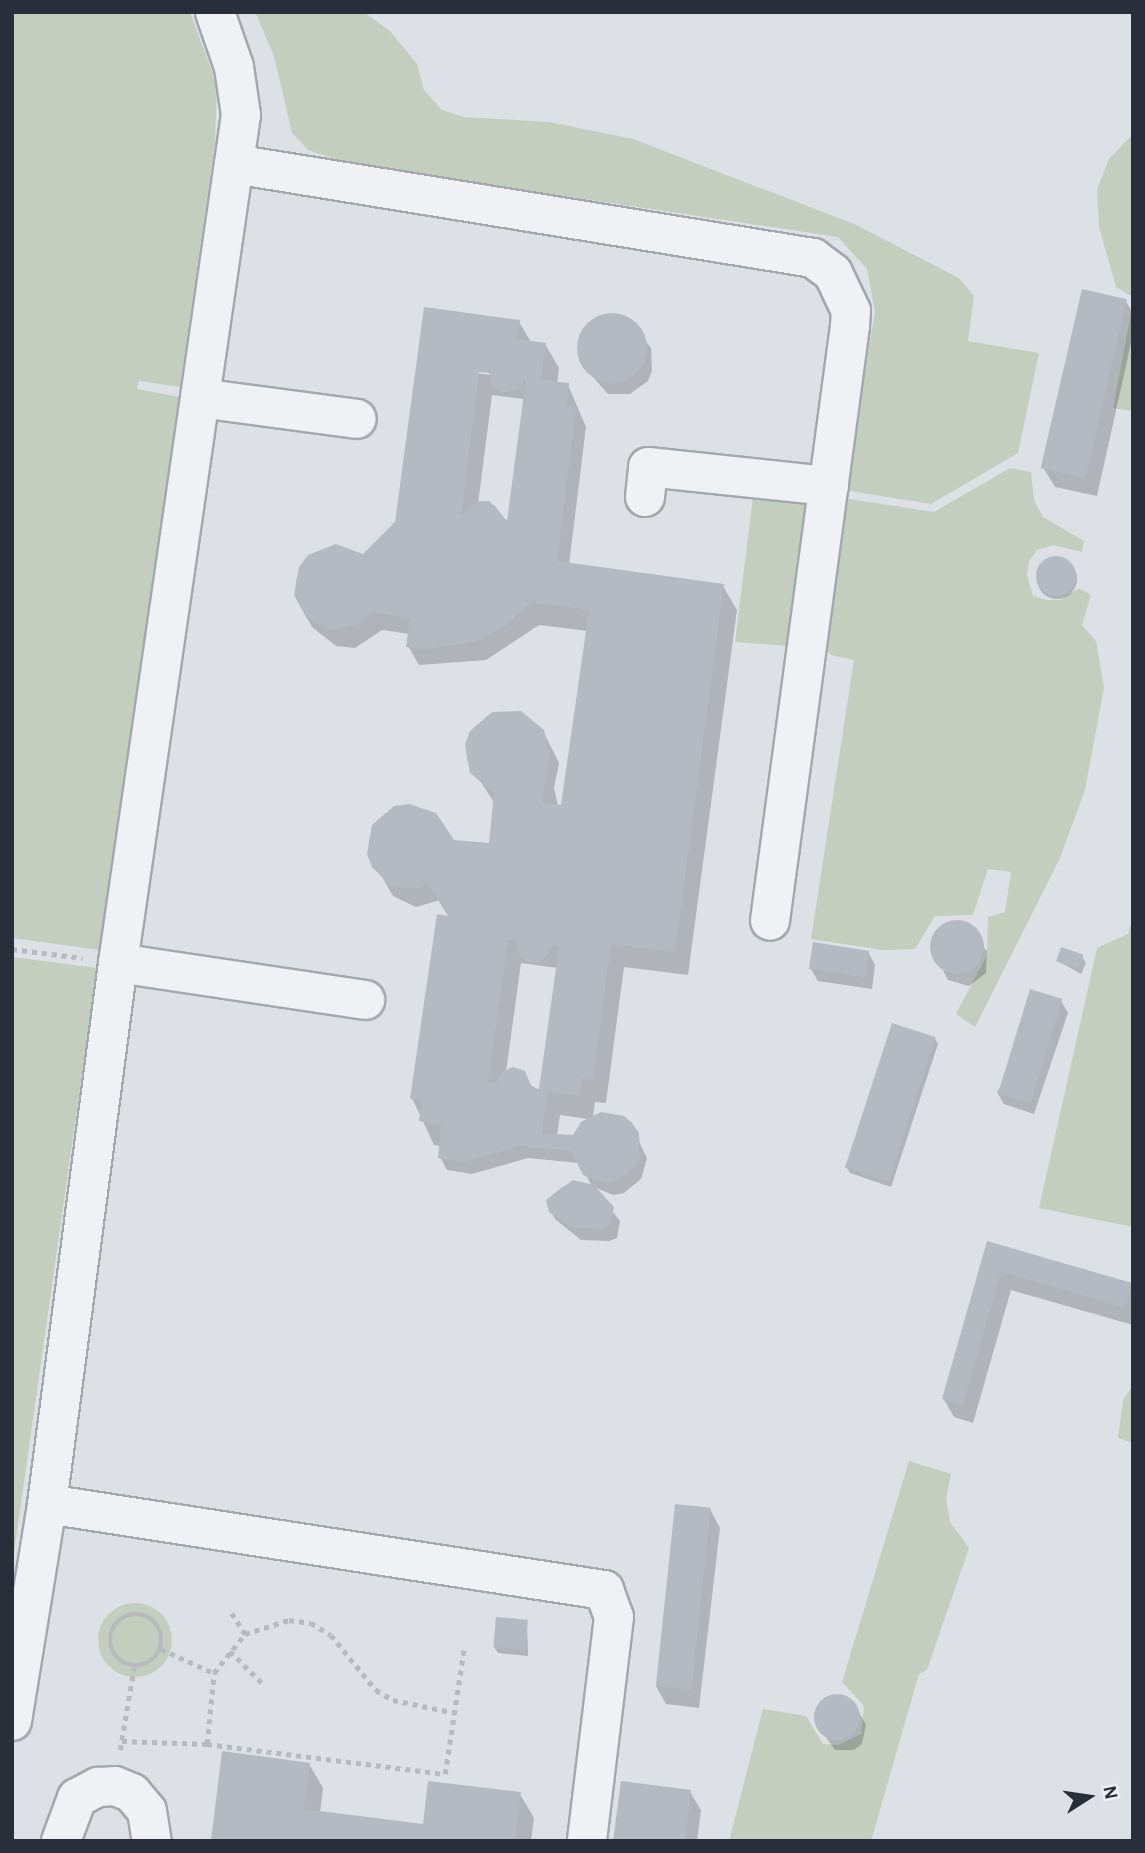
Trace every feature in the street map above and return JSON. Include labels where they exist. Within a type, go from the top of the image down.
[{"type":"street","points":[[12,1721],[47,1504],[118,963],[241,116],[227,40],[215,12]]},
{"type":"street","points":[[234,164],[813,258],[824,264],[842,287],[851,311],[770,920]]},
{"type":"street","points":[[200,398],[357,419]]},
{"type":"street","points":[[645,497],[648,467],[829,486]]},
{"type":"street","points":[[118,963],[365,1000]]},
{"type":"street","points":[[47,1504],[604,1590],[614,1617],[587,1841]]},
{"type":"street","points":[[61,1841],[77,1798],[98,1787],[115,1786],[132,1793],[147,1811],[152,1841]]},
{"type":"path","points":[[12,950],[118,963]]},
{"type":"path","points":[[232,1613],[245,1634]]},
{"type":"path","points":[[138,1614],[149,1617],[158,1626],[161,1649],[145,1665],[134,1667],[122,1663],[109,1644],[116,1622],[138,1614]]},
{"type":"path","points":[[207,1744],[214,1673],[245,1634],[265,1624],[311,1623],[331,1635],[385,1695],[456,1713]]},
{"type":"path","points":[[121,1741],[207,1744],[446,1774],[464,1648]]},
{"type":"path","points":[[161,1649],[214,1673]]},
{"type":"path","points":[[230,1651],[262,1683]]},
{"type":"path","points":[[115,1786],[134,1667]]},
{"type":"green space","points":[[12,12],[190,12],[217,85],[215,143],[180,387],[139,381],[137,389],[179,397],[100,950],[12,938]]},
{"type":"green space","points":[[255,12],[364,12],[390,31],[417,64],[424,90],[442,110],[464,117],[549,122],[633,139],[854,224],[959,278],[974,296],[968,341],[1039,353],[1018,453],[931,504],[844,490],[875,312],[867,269],[838,237],[351,164],[308,150],[292,133],[274,56]]},
{"type":"green space","points":[[1133,134],[1133,297],[1116,287],[1099,227],[1097,189],[1109,159]]},
{"type":"green space","points":[[1133,302],[1133,411],[1113,408]]},
{"type":"green space","points":[[1010,468],[1031,472],[1034,500],[1043,517],[1084,541],[1082,552],[1053,545],[1037,550],[1029,561],[1027,575],[1033,596],[1060,600],[1079,588],[1091,595],[1082,625],[1096,641],[1104,688],[1085,790],[1060,858],[975,1027],[956,1014],[987,955],[988,917],[1005,912],[1011,872],[988,869],[973,915],[935,916],[915,949],[882,950],[811,939],[854,660],[831,655],[825,647],[843,498],[934,512]]},
{"type":"green space","points":[[797,489],[811,508],[788,646],[735,642],[753,497]]},
{"type":"green space","points":[[1133,917],[1133,1227],[1039,1208],[1097,948],[1128,934]]},
{"type":"green space","points":[[12,957],[97,968],[12,1567]]},
{"type":"green space","points":[[1133,1385],[1133,1443],[1118,1438],[1123,1400]]},
{"type":"green space","points":[[909,1461],[951,1474],[946,1498],[950,1522],[969,1548],[927,1670],[919,1674],[871,1841],[729,1841],[763,1709],[806,1716],[823,1744],[838,1745],[861,1734],[864,1706],[842,1682]]},
{"type":"green space","points":[[128,1603],[142,1603],[156,1609],[166,1619],[172,1640],[170,1654],[156,1671],[142,1677],[128,1677],[114,1671],[104,1661],[98,1647],[98,1633],[104,1619],[114,1609]]},
{"type":"building","points":[[1082,289],[1127,299],[1085,479],[1041,468]]},
{"type":"building","points":[[424,307],[520,320],[517,339],[546,343],[541,380],[569,383],[567,406],[576,407],[557,561],[724,584],[675,952],[611,944],[593,1080],[582,1079],[580,1096],[547,1092],[542,1133],[573,1135],[581,1122],[601,1112],[624,1116],[632,1123],[639,1133],[640,1156],[635,1167],[617,1181],[605,1183],[583,1175],[571,1151],[521,1146],[465,1162],[438,1158],[441,1125],[419,1121],[422,1100],[410,1099],[437,914],[448,916],[428,884],[417,889],[391,886],[372,867],[367,854],[372,825],[394,806],[409,804],[436,813],[454,840],[489,843],[494,793],[470,773],[465,745],[470,731],[492,712],[521,711],[544,730],[550,757],[542,802],[561,805],[589,610],[532,602],[505,626],[475,642],[424,649],[406,647],[410,618],[371,612],[358,625],[332,630],[307,619],[294,595],[299,567],[308,555],[336,544],[363,554],[395,522]],"holes":[[[479,372],[489,373],[492,386],[502,393],[519,389],[526,378],[507,521],[489,501],[477,501],[461,515]],[[508,940],[516,941],[519,955],[528,963],[541,962],[553,946],[559,947],[539,1089],[532,1088],[525,1071],[513,1067],[502,1072],[496,1083],[488,1082]]]},
{"type":"building","points":[[619,313],[632,319],[641,328],[645,334],[645,362],[637,373],[626,381],[605,383],[587,373],[579,362],[577,341],[587,323],[598,315]]},
{"type":"building","points":[[1056,556],[1064,557],[1070,562],[1075,568],[1075,584],[1070,590],[1064,595],[1056,596],[1048,595],[1042,590],[1037,584],[1036,576],[1037,568],[1042,562],[1048,557]]},
{"type":"building","points":[[957,920],[976,928],[984,947],[976,966],[957,974],[938,966],[930,947],[938,928]]},
{"type":"building","points":[[813,942],[869,951],[865,978],[809,969]]},
{"type":"building","points":[[1061,947],[1084,955],[1079,969],[1056,961]]},
{"type":"building","points":[[1030,989],[1063,999],[1031,1103],[998,1093]]},
{"type":"building","points":[[892,1023],[936,1037],[889,1182],[845,1168]]},
{"type":"building","points":[[573,1180],[594,1185],[614,1207],[610,1225],[601,1229],[572,1228],[549,1212],[546,1200]]},
{"type":"building","points":[[987,1241],[1132,1283],[1125,1308],[1001,1272],[963,1405],[942,1399]]},
{"type":"building","points":[[675,1504],[711,1508],[692,1690],[656,1686]]},
{"type":"building","points":[[496,1617],[528,1620],[525,1650],[493,1647]]},
{"type":"building","points":[[837,1694],[854,1700],[860,1717],[854,1734],[837,1740],[820,1734],[814,1717],[820,1700]]},
{"type":"building","points":[[222,1751],[310,1763],[304,1809],[423,1824],[428,1781],[521,1792],[515,1841],[211,1841]]},
{"type":"building","points":[[621,1781],[691,1790],[685,1841],[613,1841]]}]
